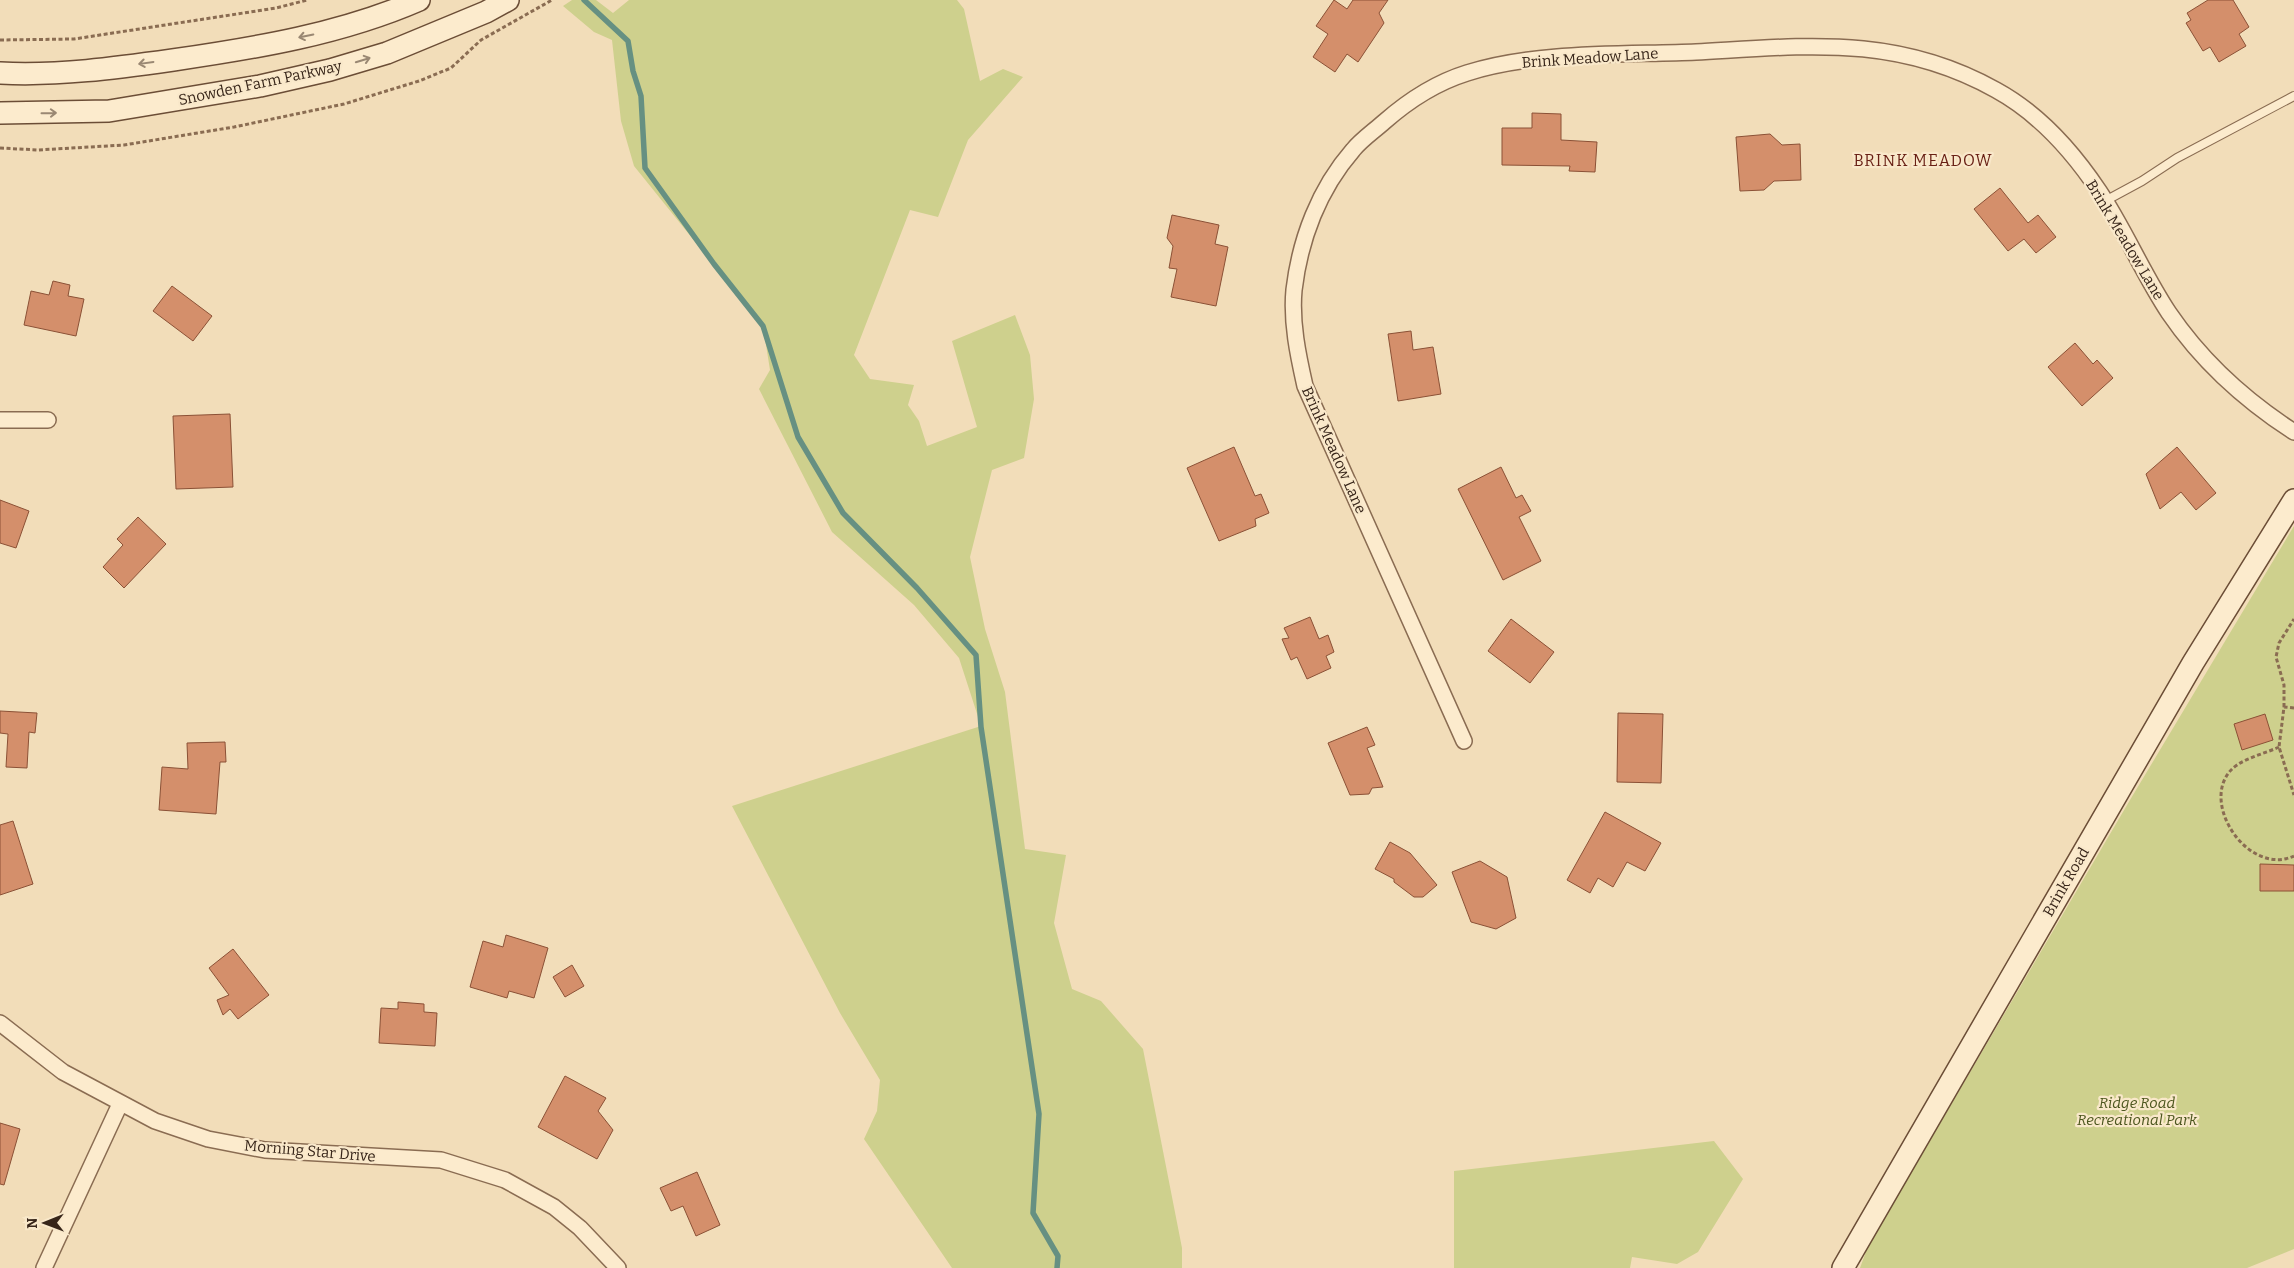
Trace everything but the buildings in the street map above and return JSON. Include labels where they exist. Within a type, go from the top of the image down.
[{"type":"main road","points":[[0,73],[28,74],[107,69],[248,49],[321,33],[419,0]]},
{"type":"main road","name":"Snowden Farm Parkway","points":[[0,113],[109,111],[260,86],[330,70],[387,53],[486,12],[508,0]]},
{"type":"main road","name":"Brink Road","points":[[1843,1268],[2193,663],[2294,500]]},
{"type":"street","name":"Brink Meadow Lane","points":[[1464,741],[1305,386],[1295,338],[1294,291],[1305,235],[1320,198],[1353,149],[1412,97],[1467,73],[1534,59],[1833,45],[1900,53],[1934,61],[1995,89],[2022,107],[2067,148],[2105,201],[2167,310],[2190,342],[2259,409],[2294,432]]},
{"type":"street","points":[[0,420],[48,420]]},
{"type":"street","name":"Morning Star Drive","points":[[0,1023],[63,1072],[155,1122],[199,1136],[265,1150],[441,1160],[505,1180],[554,1207],[580,1228],[618,1268]]},
{"type":"street","points":[[44,1268],[120,1104]]},
{"type":"lane","points":[[2105,201],[2142,182],[2177,158],[2294,96]]},
{"type":"path","points":[[0,40],[74,39],[276,8],[307,0]]},
{"type":"path","points":[[0,148],[38,150],[124,145],[234,128],[344,104],[419,81],[451,68],[481,40],[552,0]]},
{"type":"path","points":[[2294,619],[2279,643],[2276,657],[2284,685],[2284,707],[2279,748],[2294,795]]},
{"type":"path","points":[[2284,707],[2294,708]]},
{"type":"path","points":[[2279,748],[2236,766],[2226,778],[2221,790],[2222,806],[2227,822],[2236,838],[2247,850],[2280,860],[2294,856]]},
{"type":"green space","points":[[572,0],[596,0],[613,13],[629,0],[957,0],[964,9],[980,81],[1003,69],[1023,77],[968,140],[938,217],[910,210],[854,355],[870,379],[914,385],[908,405],[919,421],[927,446],[977,427],[952,341],[1015,315],[1030,355],[1034,399],[1024,458],[992,470],[970,557],[985,629],[1005,692],[1025,849],[1066,855],[1054,923],[1072,989],[1101,1001],[1143,1049],[1182,1248],[1182,1268],[952,1268],[864,1139],[877,1111],[880,1080],[840,1013],[732,806],[981,726],[959,658],[914,605],[832,532],[759,389],[770,370],[763,326],[634,166],[621,121],[612,40],[594,32],[563,6]]},
{"type":"green space","name":"Ridge Road Recreational Park","points":[[2294,526],[2294,1249],[2247,1268],[1860,1268],[1868,1246],[2130,800]]},
{"type":"green space","points":[[1714,1141],[1743,1179],[1698,1252],[1677,1264],[1632,1257],[1630,1268],[1454,1268],[1454,1171]]},
{"type":"waterway","points":[[584,0],[628,41],[633,71],[641,96],[645,168],[714,264],[763,326],[798,437],[843,513],[917,588],[976,655],[981,727],[1039,1114],[1033,1213],[1058,1256],[1057,1268]]},
{"type":"district","name":"BRINK MEADOW","points":[[1923,160]]}]
